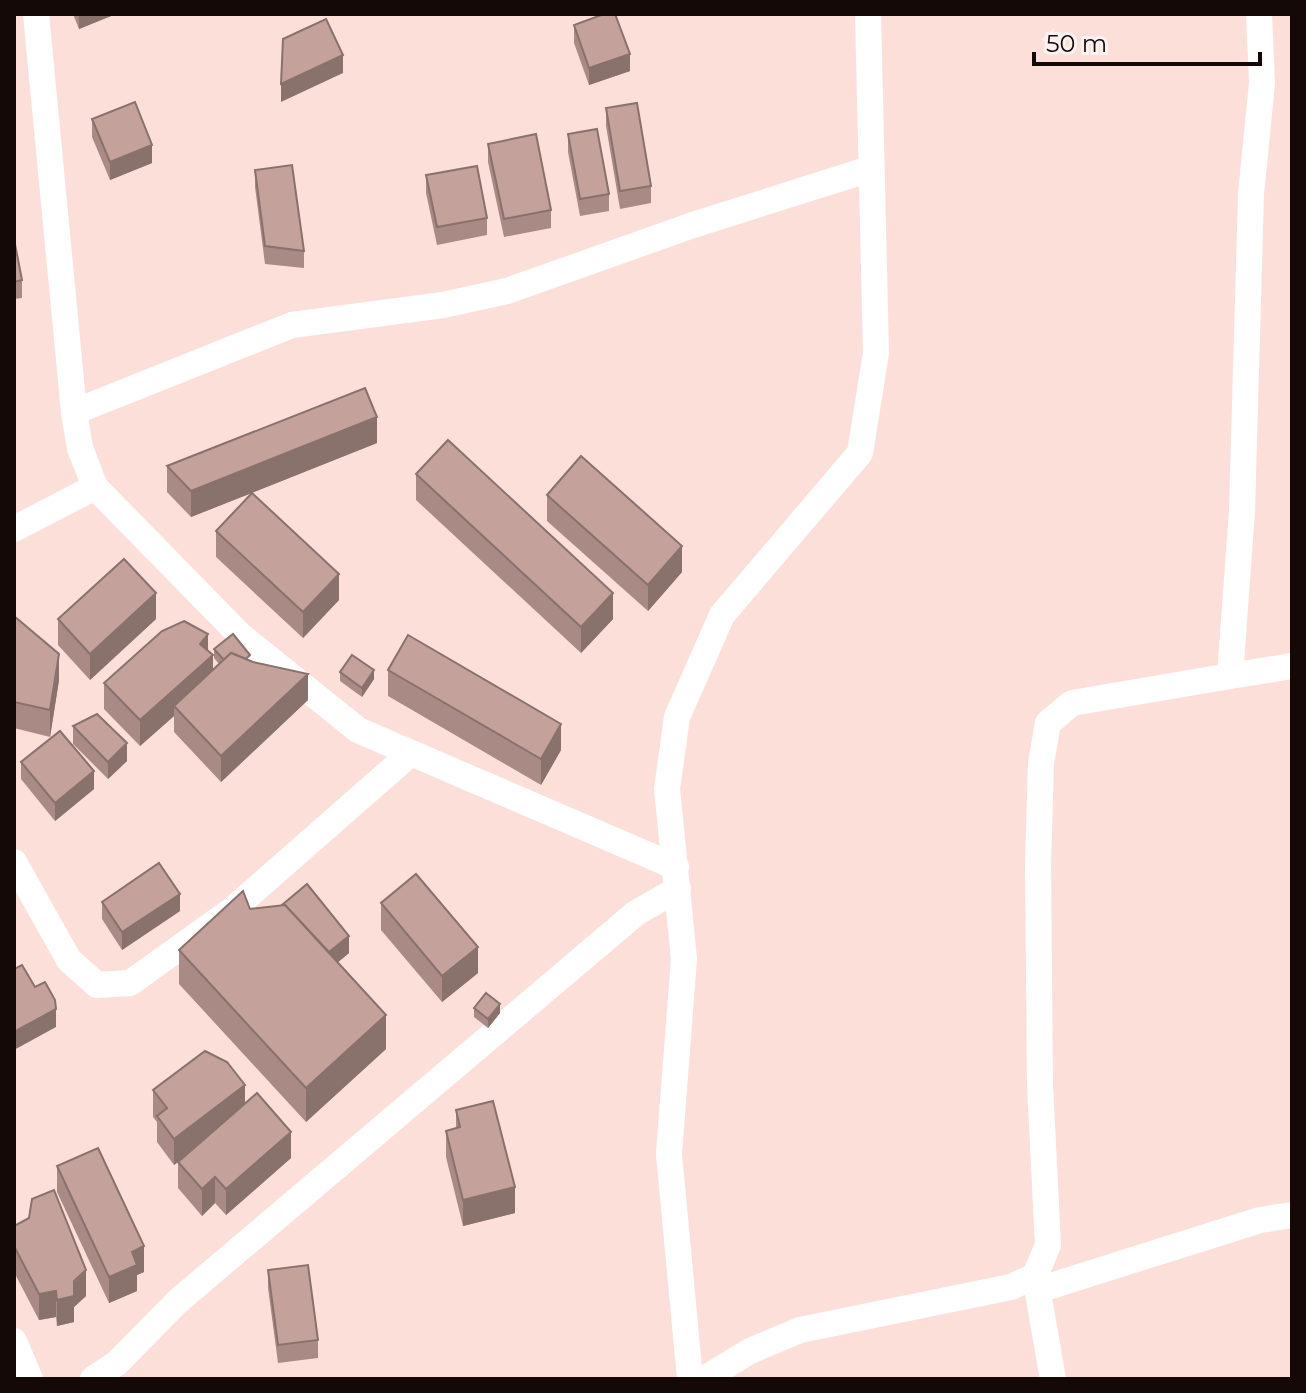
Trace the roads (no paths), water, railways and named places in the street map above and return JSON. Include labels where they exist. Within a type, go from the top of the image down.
[{"type":"street","points":[[36,14],[74,412],[80,448],[95,487],[241,636],[358,730],[677,878]]},
{"type":"street","points":[[690,1379],[669,1154],[684,959],[667,789],[677,717],[722,615],[860,453],[876,353],[868,14]]},
{"type":"street","points":[[1230,676],[1242,511],[1251,194],[1262,83],[1259,14]]},
{"type":"street","points":[[74,412],[292,325],[443,305],[507,291],[693,225],[870,169]]},
{"type":"street","points":[[14,529],[95,487]]},
{"type":"street","points":[[1053,1379],[1036,1283],[1048,1245],[1040,1085],[1038,863],[1041,763],[1048,723],[1072,703],[1292,666]]},
{"type":"street","points":[[14,862],[69,960],[97,985],[130,983],[232,910],[411,753]]},
{"type":"street","points":[[93,1379],[117,1363],[178,1301],[677,878]]},
{"type":"street","points":[[704,1379],[750,1351],[800,1330],[1036,1283],[1260,1220],[1292,1215]]},
{"type":"street","points":[[14,1341],[30,1379]]}]
